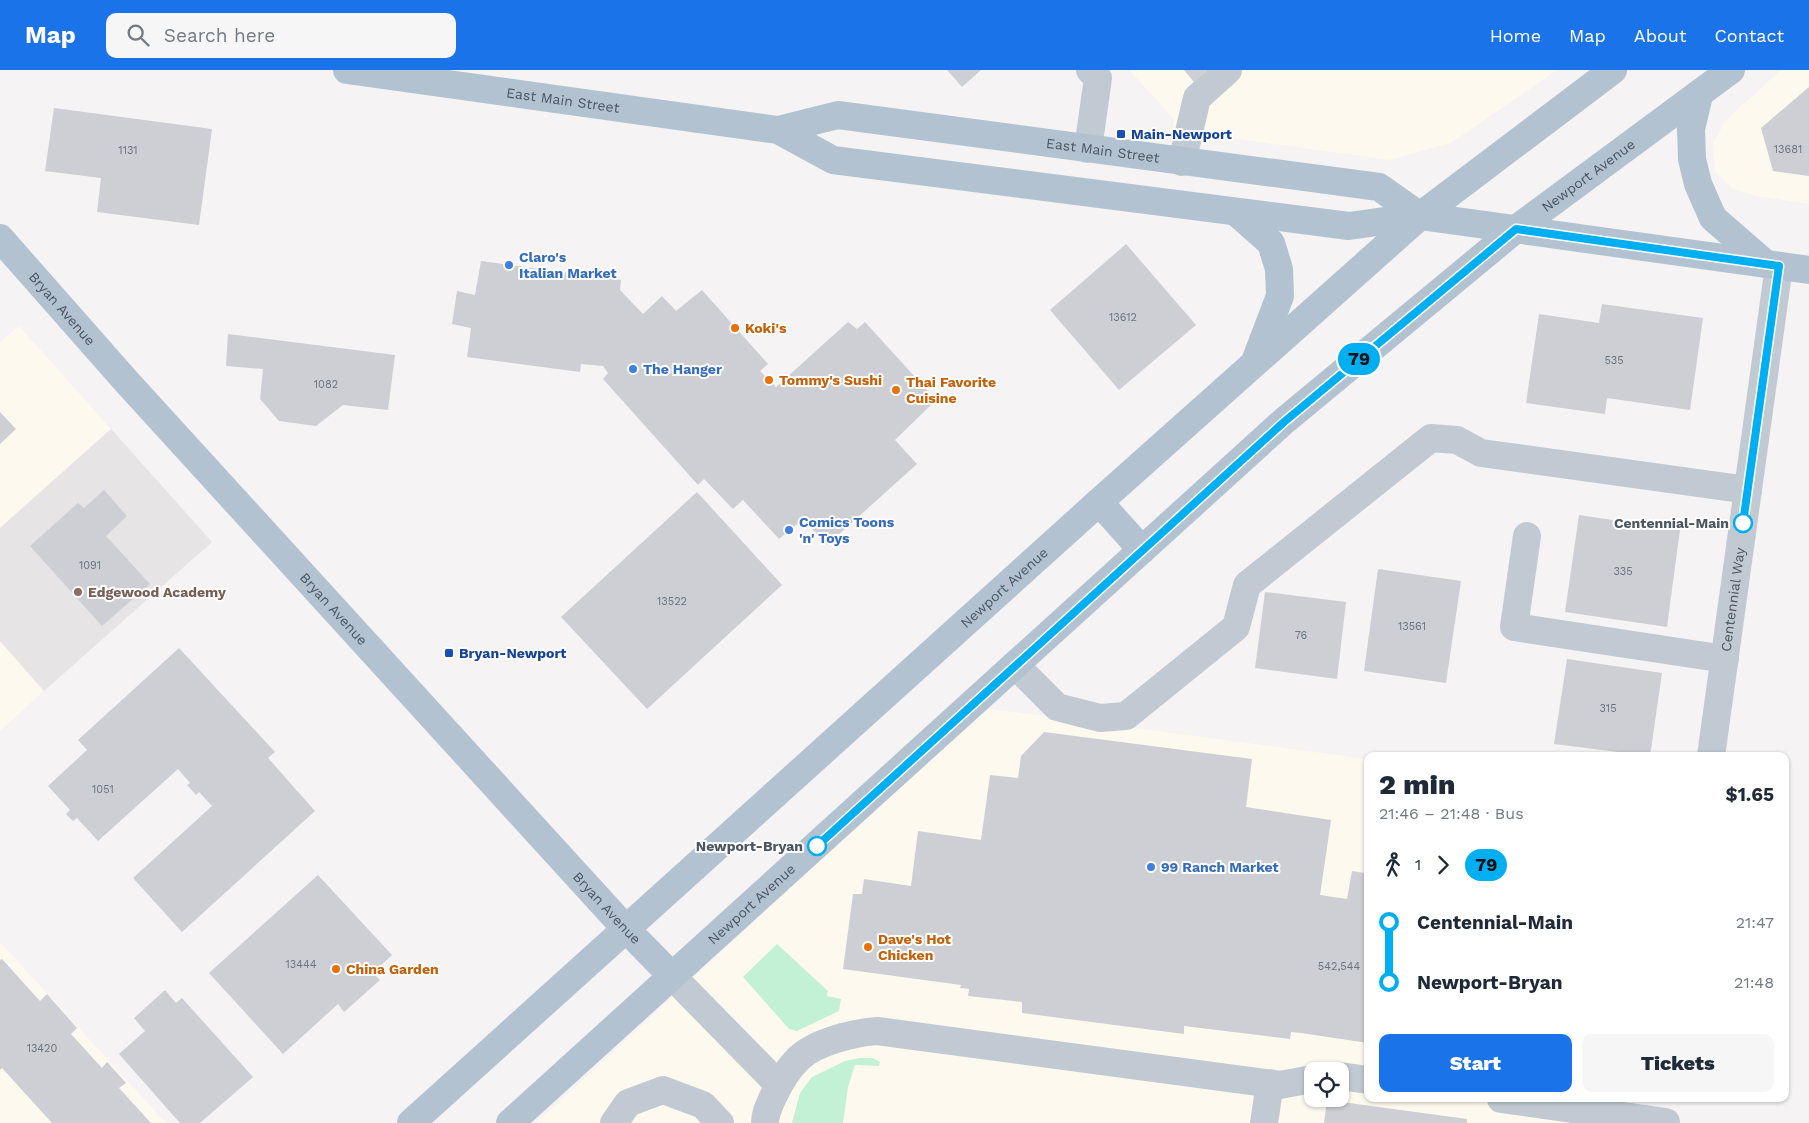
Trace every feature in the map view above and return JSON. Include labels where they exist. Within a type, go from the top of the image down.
[{"type":"main road","name":"East Main Street","points":[[347,70],[778,130],[834,160],[1349,226],[1420,216],[1809,270]]},
{"type":"main road","name":"Newport Avenue","points":[[411,1123],[1099,502],[1420,216],[1612,70]]},
{"type":"main road","name":"Newport Avenue","points":[[510,1123],[1284,422],[1516,229],[1731,70]]},
{"type":"main road","points":[[1699,95],[1691,129],[1692,159],[1698,184],[1713,218],[1772,265]]},
{"type":"main road","name":"East Main Street","points":[[778,130],[838,115],[1379,187],[1420,216]]},
{"type":"main road","points":[[1236,212],[1271,243],[1279,269],[1280,296],[1255,363]]},
{"type":"main road","name":"Bryan Avenue","points":[[0,238],[126,381],[626,929],[672,976]]},
{"type":"main road","points":[[1099,502],[1142,550]]},
{"type":"street","points":[[1088,149],[1098,78],[1090,70]]},
{"type":"street","points":[[1182,162],[1197,98],[1228,70]]},
{"type":"street","name":"Centennial Way","points":[[1712,752],[1748,490],[1772,265]]},
{"type":"street","points":[[1015,665],[1057,707],[1100,718],[1126,716],[1236,627],[1247,585],[1431,438],[1458,440],[1481,453],[1748,490]]},
{"type":"street","points":[[1527,536],[1514,627],[1724,659]]},
{"type":"street","points":[[672,976],[778,1084]]},
{"type":"street","points":[[765,1123],[766,1114],[778,1084],[799,1058],[816,1047],[857,1032],[877,1031],[1270,1083],[1280,1084],[1304,1080]]},
{"type":"street","points":[[1349,1077],[1364,1079]]},
{"type":"street","points":[[1264,1123],[1270,1083]]},
{"type":"street","points":[[614,1123],[628,1103],[663,1090],[703,1105],[720,1123]]},
{"type":"street","points":[[1532,1102],[1667,1115]]},
{"type":"shaded area","points":[[1129,70],[1557,70],[1451,143],[1390,160],[1173,130],[1174,119]]},
{"type":"shaded area","points":[[1781,70],[1809,70],[1809,204],[1756,196],[1732,188],[1715,172],[1713,144],[1725,121]]},
{"type":"shaded area","points":[[19,326],[111,429],[0,528],[0,342]]},
{"type":"shaded area","name":"Edgewood Academy","points":[[111,429],[212,542],[44,691],[0,641],[0,528]]},
{"type":"shaded area","points":[[0,641],[44,691],[0,731]]},
{"type":"shaded area","points":[[985,708],[1364,759],[1364,1102],[1632,1102],[1629,1123],[536,1123]]},
{"type":"shaded area","points":[[0,942],[166,1123],[0,1123]]},
{"type":"green space","points":[[777,944],[828,991],[827,996],[841,999],[839,1011],[797,1031],[789,1029],[743,977]]},
{"type":"green space","points":[[873,1058],[880,1062],[879,1066],[855,1065],[848,1087],[843,1123],[792,1123],[800,1093],[812,1077],[845,1061]]},
{"type":"building","points":[[947,70],[981,70],[962,87]]},
{"type":"building","points":[[1184,70],[1207,70],[1194,82]]},
{"type":"building","points":[[1809,87],[1809,176],[1773,171],[1761,128]]},
{"type":"building","points":[[54,108],[212,129],[199,225],[97,212],[101,178],[45,171]]},
{"type":"building","points":[[1126,244],[1196,325],[1119,390],[1050,310]]},
{"type":"building","points":[[481,261],[621,280],[620,290],[643,314],[662,296],[676,311],[702,290],[768,364],[760,371],[776,387],[848,322],[857,329],[865,322],[936,400],[895,440],[917,464],[827,545],[803,519],[779,539],[743,500],[733,509],[704,479],[698,485],[603,379],[608,373],[603,366],[581,364],[580,372],[467,357],[471,328],[452,324],[457,291],[475,295]]},
{"type":"building","points":[[1602,304],[1703,318],[1690,410],[1607,398],[1605,414],[1526,403],[1539,314],[1599,323]]},
{"type":"building","points":[[228,334],[395,355],[388,410],[343,405],[316,426],[279,421],[260,399],[263,369],[226,366]]},
{"type":"building","points":[[0,412],[16,429],[0,444]]},
{"type":"building","points":[[104,490],[127,516],[106,536],[150,584],[102,626],[30,546],[78,503],[84,508]]},
{"type":"building","points":[[697,492],[782,585],[647,709],[561,617]]},
{"type":"building","points":[[1579,515],[1680,530],[1667,627],[1565,612]]},
{"type":"building","points":[[1378,569],[1461,581],[1446,683],[1364,671]]},
{"type":"building","points":[[1265,592],[1346,602],[1337,679],[1255,668]]},
{"type":"building","points":[[179,648],[275,752],[268,758],[315,811],[182,932],[133,878],[212,806],[199,792],[196,795],[187,785],[190,783],[178,769],[98,841],[77,818],[73,821],[66,814],[70,810],[48,786],[87,750],[78,740]]},
{"type":"building","points":[[1567,659],[1662,673],[1651,752],[1618,752],[1554,744]]},
{"type":"building","name":"99 Ranch Market","points":[[1044,732],[1252,759],[1246,807],[1331,820],[1320,895],[1347,899],[1352,871],[1364,873],[1364,1042],[1291,1032],[1290,1039],[1184,1026],[1184,1034],[1022,1013],[1022,1002],[968,996],[969,989],[960,988],[961,985],[843,969],[853,894],[862,894],[864,879],[911,886],[918,831],[981,840],[990,775],[1018,778],[1021,756]]},
{"type":"building","points":[[318,875],[392,955],[373,973],[380,980],[344,1012],[338,1004],[283,1054],[209,973]]},
{"type":"building","points":[[2,959],[40,1001],[47,994],[77,1028],[71,1034],[102,1068],[107,1062],[126,1083],[119,1088],[151,1123],[52,1123],[2,1068],[0,1070],[0,960]]},
{"type":"building","points":[[165,990],[176,1003],[182,998],[253,1077],[200,1123],[180,1123],[119,1054],[145,1031],[134,1018]]},
{"type":"building","points":[[1349,1103],[1467,1119],[1467,1123],[1324,1123],[1326,1107],[1349,1107]]},
{"type":"bus line","name":"79","points":[[817,846],[1284,422],[1516,229],[1779,266],[1743,523]]},
{"type":"place","name":"Main-Newport","points":[[1121,134]]},
{"type":"place","name":"Claro's Italian Market","points":[[509,265]]},
{"type":"place","name":"Koki's","points":[[735,328]]},
{"type":"place","name":"The Hanger","points":[[633,369]]},
{"type":"place","name":"Tommy's Sushi","points":[[769,380]]},
{"type":"place","name":"Thai Favorite Cuisine","points":[[896,390]]},
{"type":"place","name":"Centennial-Main","points":[[1743,523]]},
{"type":"place","name":"Comics Toons 'n' Toys","points":[[789,530]]},
{"type":"place","name":"Edgewood Academy","points":[[78,592]]},
{"type":"place","name":"Bryan-Newport","points":[[449,653]]},
{"type":"place","name":"Newport-Bryan","points":[[817,846]]},
{"type":"place","name":"99 Ranch Market","points":[[1151,867]]},
{"type":"place","name":"Dave's Hot Chicken","points":[[868,947]]},
{"type":"place","name":"China Garden","points":[[336,969]]}]
